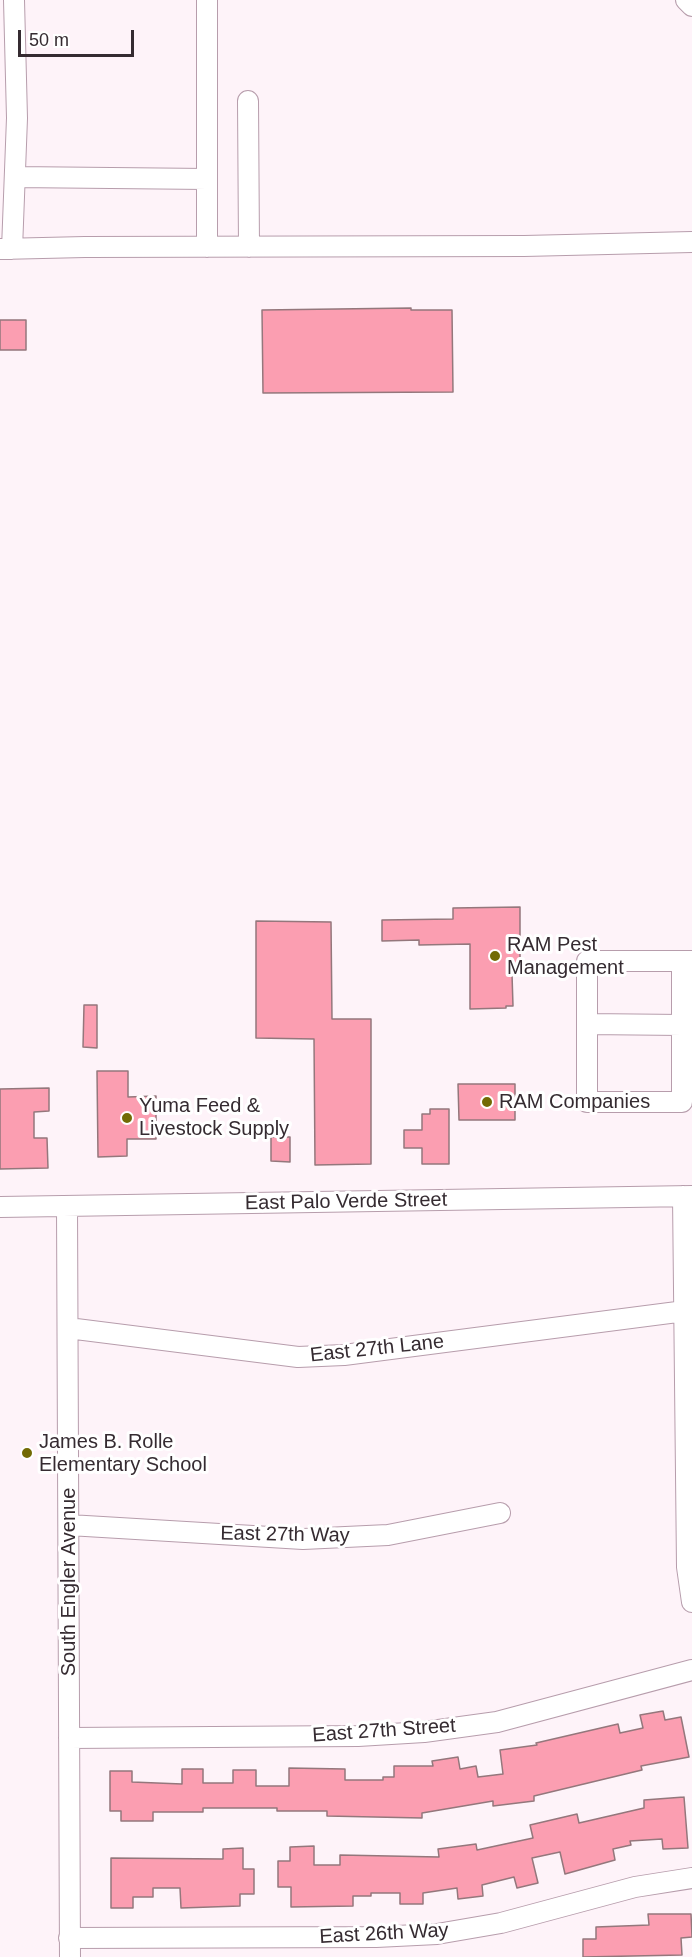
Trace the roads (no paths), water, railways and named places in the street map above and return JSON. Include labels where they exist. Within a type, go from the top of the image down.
[{"type":"street","points":[[14,0],[8,118],[15,177],[6,249],[692,243]]},
{"type":"street","points":[[207,0],[207,247]]},
{"type":"street","points":[[686,0],[692,6]]},
{"type":"street","points":[[248,101],[249,247]]},
{"type":"street","points":[[15,177],[207,179]]},
{"type":"street","points":[[587,961],[687,961],[682,1025],[682,1102],[587,1102],[587,961]]},
{"type":"street","points":[[587,1024],[682,1025]]},
{"type":"street","points":[[688,1196],[685,1311],[689,1464],[687,1567],[692,1602]]},
{"type":"street","name":"East Palo Verde Street","points":[[0,1207],[688,1196]]},
{"type":"street","name":"South Engler Avenue","points":[[67,1206],[70,1947]]},
{"type":"street","name":"East 27th Lane","points":[[68,1328],[298,1357],[344,1355],[685,1311]]},
{"type":"street","name":"East 27th Way","points":[[69,1526],[303,1539],[388,1535],[500,1513]]},
{"type":"street","name":"East 27th Street","points":[[69,1738],[358,1736],[424,1732],[497,1722],[692,1670]]},
{"type":"street","name":"East 26th Way","points":[[70,1947],[437,1934],[501,1923],[635,1887],[692,1878]]},
{"type":"place","name":"RAM Pest Management","points":[[495,956]]},
{"type":"place","name":"RAM Companies","points":[[487,1102]]},
{"type":"place","name":"Yuma Feed & Livestock Supply","points":[[127,1118]]},
{"type":"place","name":"James B. Rolle Elementary School","points":[[27,1453]]}]
